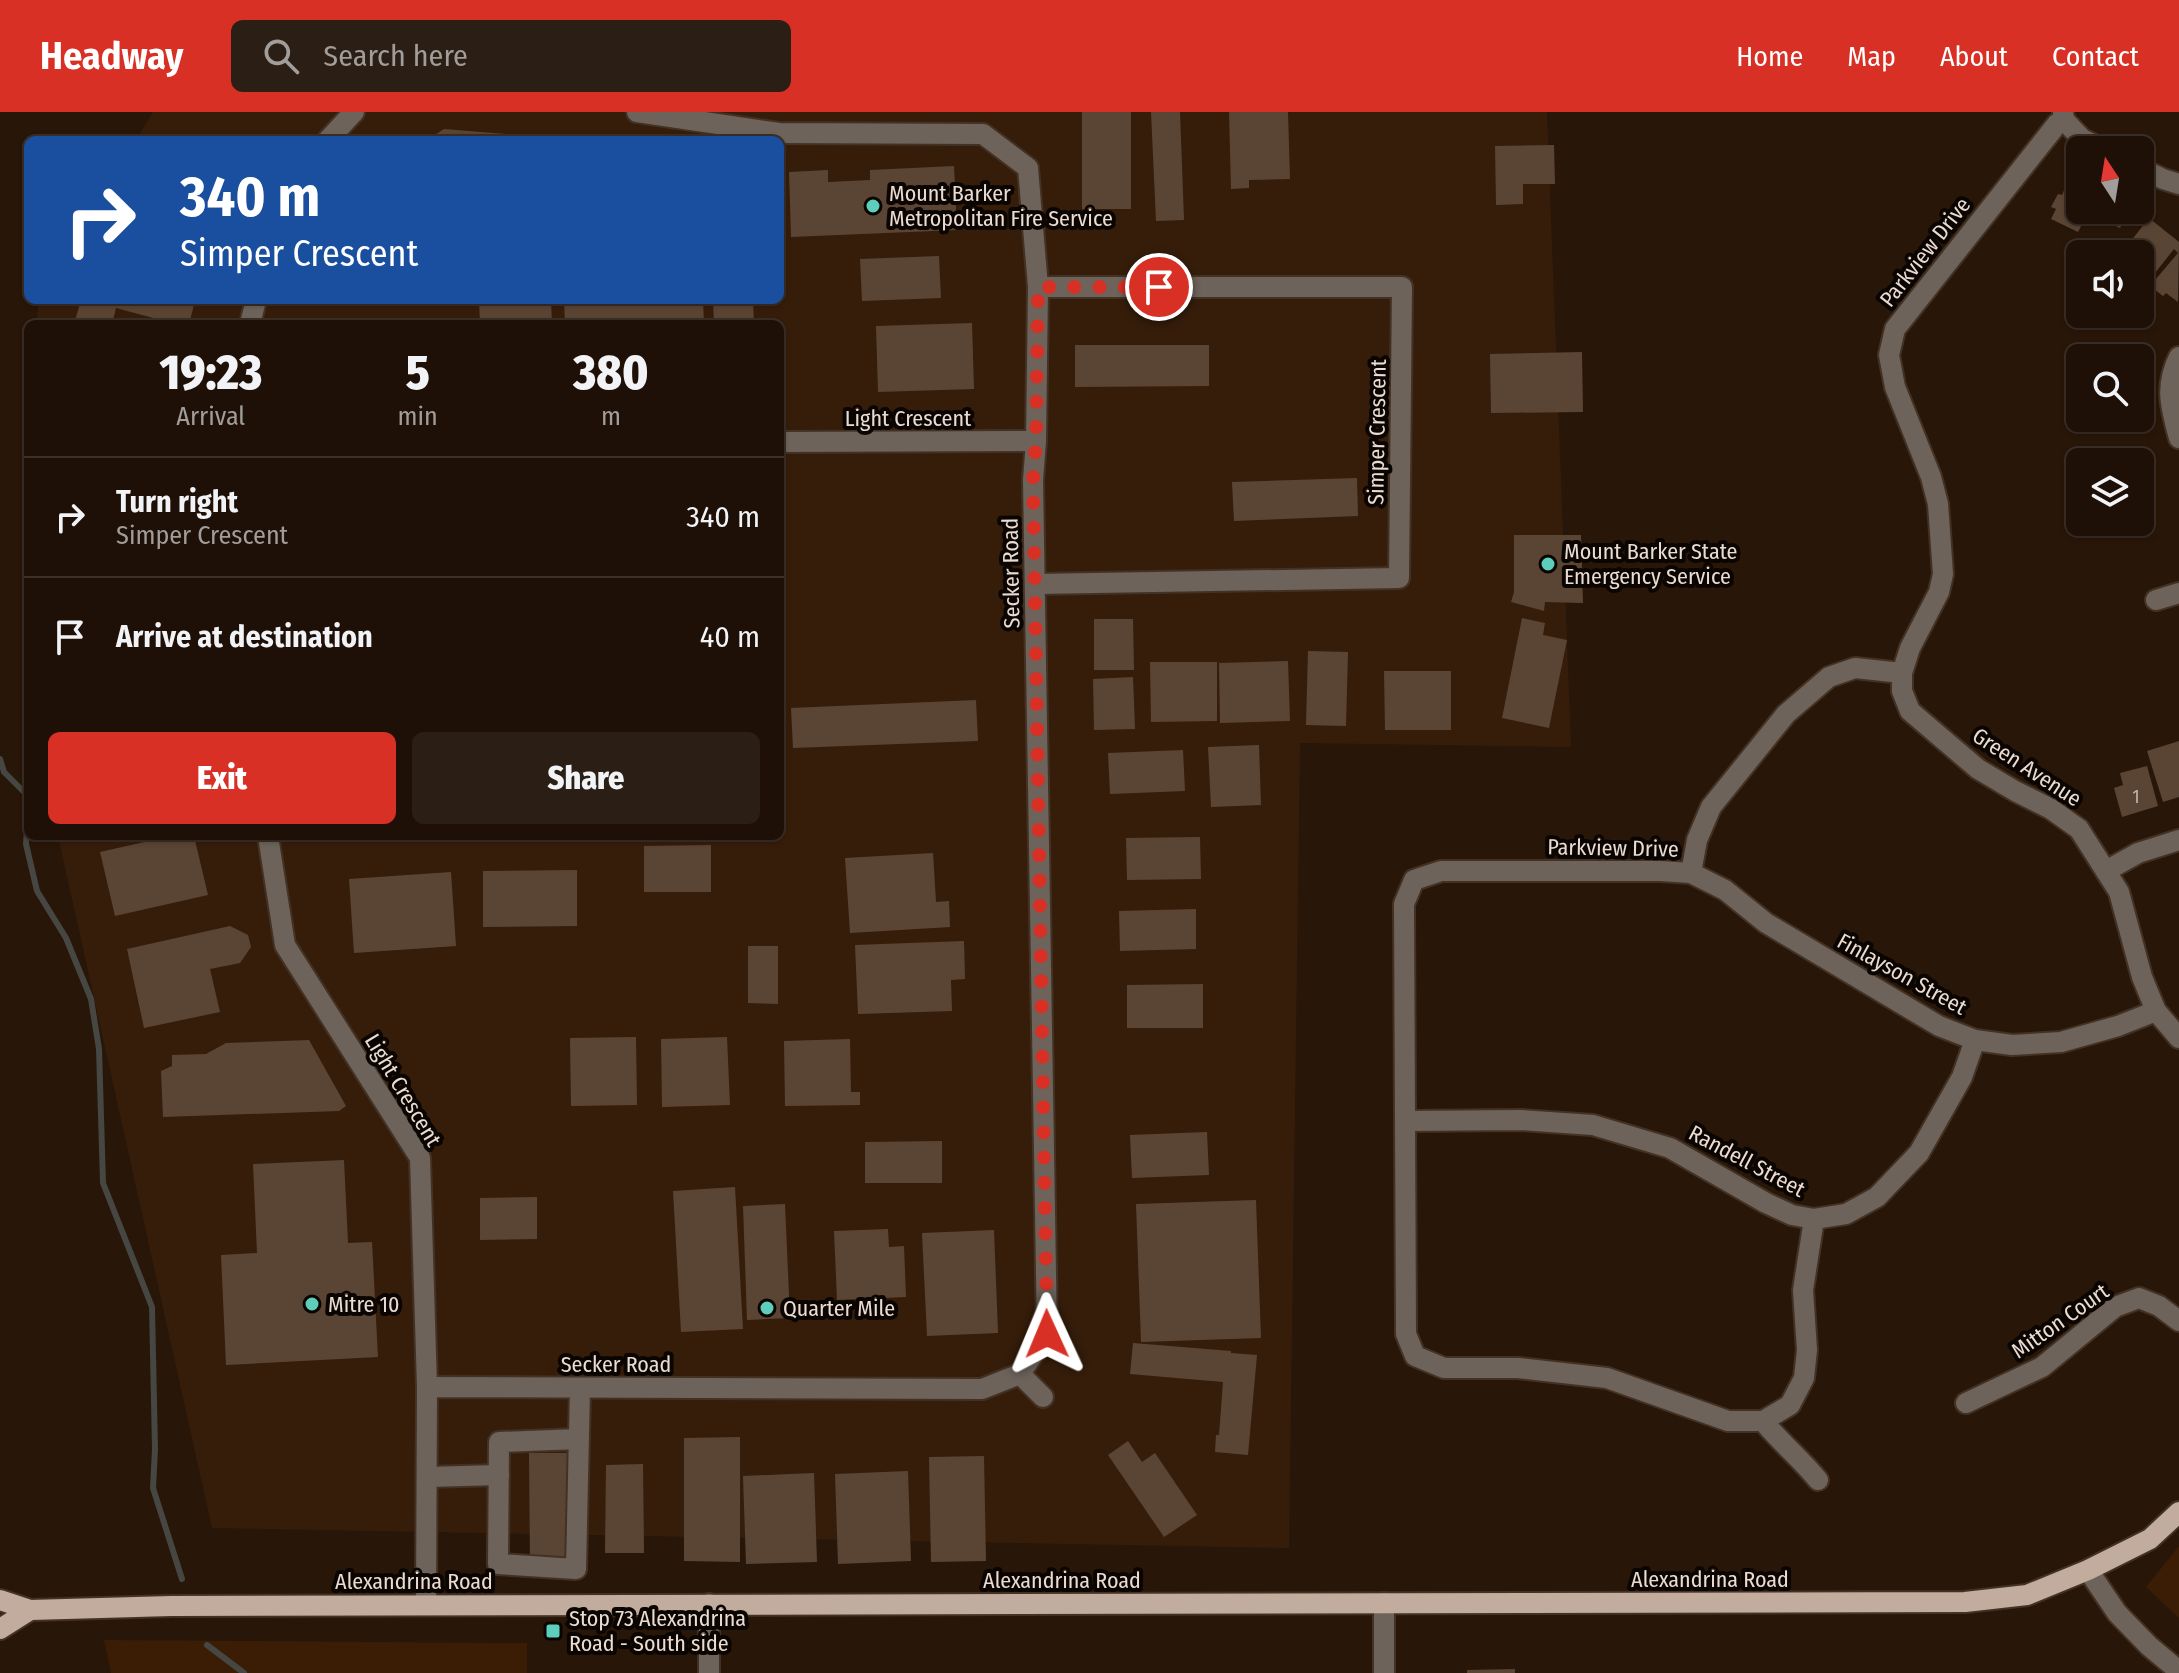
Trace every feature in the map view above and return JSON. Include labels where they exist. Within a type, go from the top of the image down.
[{"type":"main road","name":"Alexandrina Road","points":[[0,1600],[30,1610],[171,1606],[1965,1602],[2027,1595],[2088,1570],[2150,1539],[2179,1512]]},
{"type":"main road","points":[[0,1629],[30,1610]]},
{"type":"street","points":[[332,136],[354,112]]},
{"type":"street","name":"Secker Road","points":[[427,1387],[982,1389],[1020,1374],[1047,1334],[1033,480],[1038,287],[1028,168],[983,134],[779,133],[637,112]]},
{"type":"street","points":[[2064,116],[2080,136]]},
{"type":"street","name":"Parkview Drive","points":[[1763,1421],[1728,1421],[1607,1378],[1518,1368],[1444,1368],[1415,1356],[1406,1334],[1404,904],[1414,880],[1441,871],[1691,873],[1697,840],[1711,807],[1786,714],[1829,677],[1840,673],[1855,668],[1902,673],[1910,648],[1939,592],[1943,574],[1938,504],[1931,477],[1895,387],[1889,355],[1895,329],[2064,116]]},
{"type":"street","points":[[2154,175],[2179,184]]},
{"type":"street","name":"Simper Crescent","points":[[1036,584],[1399,578],[1402,302],[1402,287],[1038,287]]},
{"type":"street","points":[[2179,357],[2172,371],[2169,400],[2179,438]]},
{"type":"street","name":"Light Crescent","points":[[784,442],[1036,441]]},
{"type":"street","points":[[2156,600],[2179,593]]},
{"type":"street","name":"Green Avenue","points":[[1902,673],[1902,691],[1910,711],[1978,769],[2051,809],[2079,829],[2119,892],[2142,977],[2156,1011],[2179,1038]]},
{"type":"street","name":"Light Crescent","points":[[269,840],[285,945],[420,1158],[427,1387]]},
{"type":"street","points":[[2106,871],[2138,853],[2179,840]]},
{"type":"street","name":"Finlayson Street","points":[[1691,873],[1725,890],[1766,923],[1939,1026],[1975,1040],[2012,1045],[2061,1042],[2118,1026],[2156,1011]]},
{"type":"street","name":"Randell Street","points":[[1406,1121],[1521,1120],[1593,1125],[1670,1148],[1766,1203],[1792,1215],[1814,1219],[1846,1214],[1877,1197],[1919,1153],[1962,1077],[1975,1040]]},
{"type":"street","points":[[1814,1219],[1803,1290],[1807,1350],[1804,1378],[1790,1405],[1763,1421],[1818,1480]]},
{"type":"street","name":"Mitton Court","points":[[1966,1403],[2042,1367],[2115,1307],[2139,1298],[2159,1306],[2179,1321]]},
{"type":"street","points":[[1020,1374],[1043,1397]]},
{"type":"street","points":[[426,1605],[427,1387]]},
{"type":"street","points":[[579,1439],[499,1442],[498,1564],[576,1569],[579,1439],[580,1388]]},
{"type":"street","points":[[427,1477],[499,1475]]},
{"type":"street","points":[[2088,1570],[2117,1613],[2179,1671]]},
{"type":"street","points":[[1384,1603],[1384,1673]]},
{"type":"street","points":[[709,1604],[709,1673]]},
{"type":"shaded area","points":[[153,112],[1547,112],[1571,747],[1300,743],[1289,1548],[212,1528],[59,840],[784,840],[784,320],[37,320],[38,305],[784,304],[784,136],[138,136]]},
{"type":"shaded area","points":[[2179,1546],[2179,1618],[2146,1587]]},
{"type":"shaded area","points":[[104,1640],[527,1643],[527,1673],[111,1673]]},
{"type":"building","points":[[1082,112],[1131,112],[1131,209],[1082,209]]},
{"type":"building","points":[[1151,112],[1180,112],[1184,220],[1156,221]]},
{"type":"building","points":[[1229,112],[1288,112],[1290,179],[1249,180],[1249,188],[1231,189]]},
{"type":"building","points":[[444,129],[506,134],[506,136],[433,136]]},
{"type":"building","points":[[1554,145],[1555,184],[1523,184],[1523,204],[1496,205],[1495,146]]},
{"type":"building","name":"Mount Barker Metropolitan Fire Service","points":[[954,166],[957,230],[791,237],[789,172],[828,170],[828,182],[870,180],[870,170]]},
{"type":"building","points":[[2066,186],[2066,224],[2082,224],[2078,232],[2051,219],[2056,209],[2051,207],[2058,194],[2062,195]]},
{"type":"building","points":[[2154,222],[2179,242],[2178,302],[2154,289],[2154,281],[2178,253],[2174,249],[2154,274],[2154,240],[2132,240],[2144,224]]},
{"type":"building","points":[[939,256],[941,298],[862,301],[860,259]]},
{"type":"building","points":[[80,304],[194,304],[190,320],[161,320],[116,308],[113,320],[75,320]]},
{"type":"building","points":[[479,304],[551,304],[552,320],[480,320]]},
{"type":"building","points":[[564,304],[703,304],[704,320],[565,320]]},
{"type":"building","points":[[713,304],[753,304],[754,320],[714,320]]},
{"type":"building","points":[[972,323],[974,389],[878,392],[876,326]]},
{"type":"building","points":[[1075,345],[1209,345],[1209,386],[1075,387]]},
{"type":"building","points":[[1582,352],[1583,412],[1491,413],[1490,354]]},
{"type":"building","points":[[1357,478],[1358,516],[1234,521],[1232,482]]},
{"type":"building","name":"Mount Barker State Emergency Service","points":[[1514,535],[1581,535],[1583,603],[1545,602],[1544,611],[1511,602],[1514,592]]},
{"type":"building","points":[[1522,618],[1545,623],[1543,635],[1567,640],[1549,728],[1502,718]]},
{"type":"building","points":[[1094,619],[1133,619],[1134,670],[1094,670]]},
{"type":"building","points":[[1308,651],[1348,652],[1346,726],[1306,725]]},
{"type":"building","points":[[1288,661],[1290,721],[1220,723],[1219,663]]},
{"type":"building","points":[[1150,662],[1217,662],[1217,721],[1151,722]]},
{"type":"building","points":[[1384,671],[1451,671],[1451,730],[1385,730]]},
{"type":"building","points":[[1133,677],[1135,729],[1094,730],[1093,679]]},
{"type":"building","points":[[976,700],[978,741],[793,748],[791,708]]},
{"type":"building","points":[[2179,741],[2179,797],[2163,802],[2147,751]]},
{"type":"building","points":[[1259,745],[1261,805],[1211,807],[1208,747]]},
{"type":"building","points":[[1183,750],[1185,791],[1110,794],[1108,753]]},
{"type":"building","points":[[2147,766],[2158,806],[2122,817],[2114,788],[2123,785],[2120,773]]},
{"type":"building","points":[[1200,837],[1201,879],[1127,880],[1126,838]]},
{"type":"building","points":[[153,840],[195,840],[208,895],[115,916],[100,852]]},
{"type":"building","points":[[711,845],[711,892],[644,892],[644,846]]},
{"type":"building","points":[[933,853],[936,902],[949,901],[950,927],[850,933],[845,858]]},
{"type":"building","points":[[577,870],[577,926],[483,927],[483,871]]},
{"type":"building","points":[[451,872],[456,946],[354,953],[349,879]]},
{"type":"building","points":[[1196,909],[1196,949],[1120,951],[1119,911]]},
{"type":"building","points":[[230,926],[248,935],[251,947],[240,963],[210,969],[220,1012],[144,1028],[127,949]]},
{"type":"building","points":[[964,941],[965,979],[951,980],[952,1011],[858,1014],[855,945]]},
{"type":"building","points":[[748,946],[778,946],[778,1004],[748,1003]]},
{"type":"building","points":[[1203,984],[1203,1028],[1127,1028],[1127,985]]},
{"type":"building","points":[[636,1037],[637,1105],[571,1106],[570,1038]]},
{"type":"building","points":[[727,1037],[730,1105],[662,1107],[661,1039]]},
{"type":"building","points":[[850,1039],[851,1092],[860,1092],[860,1105],[785,1106],[784,1041]]},
{"type":"building","points":[[309,1040],[346,1106],[339,1111],[163,1117],[161,1071],[172,1066],[172,1055],[206,1054],[226,1043]]},
{"type":"building","points":[[1207,1132],[1209,1175],[1132,1178],[1130,1135]]},
{"type":"building","points":[[942,1141],[942,1183],[865,1183],[865,1142]]},
{"type":"building","points":[[344,1160],[348,1243],[372,1242],[378,1357],[226,1365],[221,1255],[257,1253],[253,1164]]},
{"type":"building","points":[[735,1187],[743,1329],[681,1332],[673,1191]]},
{"type":"building","points":[[537,1197],[537,1239],[480,1240],[480,1198]]},
{"type":"building","points":[[1256,1200],[1261,1338],[1141,1342],[1136,1204]]},
{"type":"building","points":[[785,1204],[790,1318],[747,1320],[743,1206]]},
{"type":"building","points":[[888,1229],[889,1247],[904,1246],[906,1297],[837,1300],[834,1231]]},
{"type":"building","points":[[994,1230],[998,1333],[927,1336],[922,1233]]},
{"type":"building","points":[[1133,1343],[1257,1355],[1248,1455],[1215,1452],[1223,1382],[1130,1374]]},
{"type":"building","points":[[740,1437],[740,1562],[684,1561],[684,1438]]},
{"type":"building","points":[[1128,1441],[1142,1462],[1155,1453],[1197,1515],[1164,1537],[1108,1455]]},
{"type":"building","points":[[529,1453],[568,1453],[568,1563],[530,1562]]},
{"type":"building","points":[[984,1456],[986,1561],[931,1562],[929,1457]]},
{"type":"building","points":[[643,1464],[644,1553],[605,1553],[606,1465]]},
{"type":"building","points":[[908,1471],[911,1561],[838,1564],[835,1474]]},
{"type":"building","points":[[814,1473],[817,1562],[746,1564],[743,1476]]},
{"type":"building","points":[[1515,1669],[1515,1673],[1467,1673],[1467,1670]]},
{"type":"waterway","points":[[0,759],[4,772],[24,792]]},
{"type":"waterway","points":[[26,840],[37,891],[66,938],[91,999],[99,1049],[103,1183],[152,1307],[153,1488],[182,1579]]},
{"type":"waterway","points":[[207,1645],[244,1673]]},
{"type":"place","name":"Mount Barker Metropolitan Fire Service","points":[[873,206]]},
{"type":"place","name":"Mount Barker State Emergency Service","points":[[1548,564]]},
{"type":"place","name":"Mitre 10","points":[[312,1304]]},
{"type":"place","name":"Quarter Mile","points":[[767,1308]]},
{"type":"place","name":"Stop 73 Alexandrina Road - South side","points":[[553,1631]]},
{"type":"route","points":[[1047,1334],[1033,480],[1038,287],[1159,287]]}]
